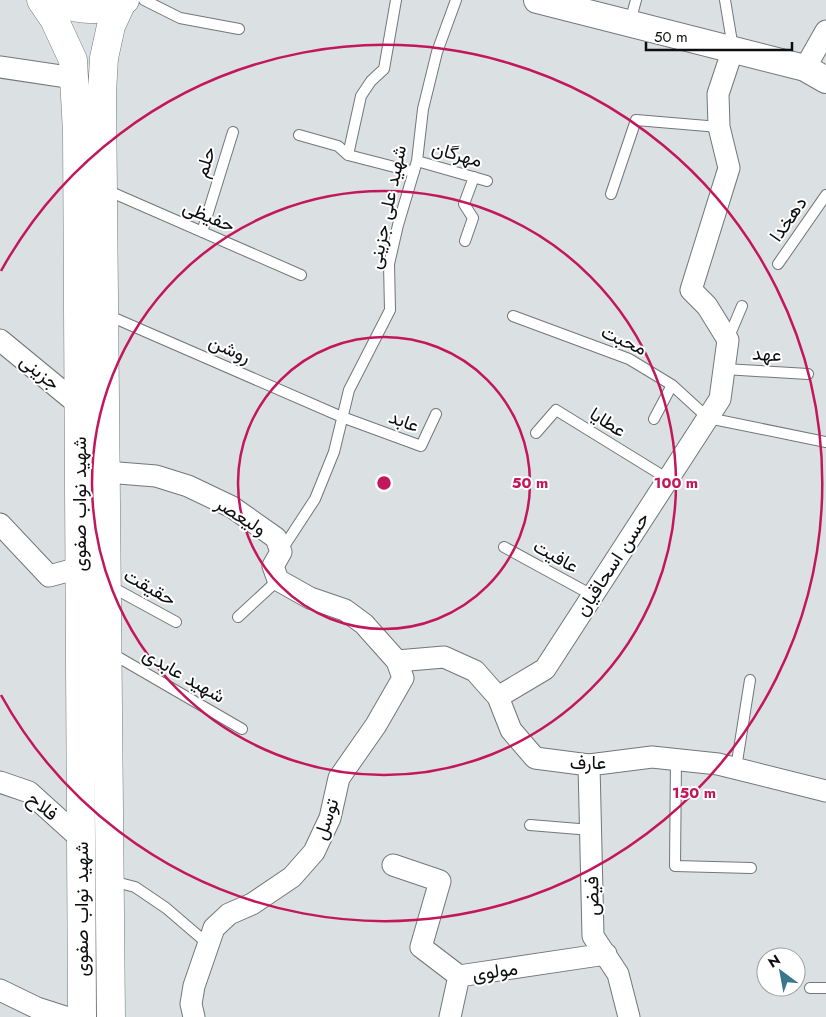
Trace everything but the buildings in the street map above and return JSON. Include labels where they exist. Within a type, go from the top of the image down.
[{"type":"main road","name":"شهید نواب صفوی","points":[[41,0],[54,18],[73,60],[78,132],[82,1017]]},
{"type":"main road","points":[[49,0],[74,9],[99,9],[130,1]]},
{"type":"main road","name":"شهید نواب صفوی","points":[[111,1017],[102,93],[104,58],[111,26],[130,1]]},
{"type":"street","points":[[537,0],[633,12],[733,49],[816,74],[826,31]]},
{"type":"street","points":[[728,340],[707,306],[691,290],[729,168],[719,127],[718,94],[733,49]]},
{"type":"street","points":[[0,67],[74,78]]},
{"type":"street","name":"جزینی","points":[[0,340],[79,405]]},
{"type":"street","name":"حسن اسحاقیان","points":[[498,698],[545,669],[708,418],[720,399],[728,340]]},
{"type":"street","name":"ولیعصر","points":[[106,472],[156,476],[188,486],[232,507],[276,538],[281,552],[273,566],[278,580]]},
{"type":"street","points":[[0,524],[49,576],[79,568]]},
{"type":"street","points":[[278,580],[310,598],[345,610],[364,624],[398,661]]},
{"type":"street","name":"عارف","points":[[398,661],[444,657],[475,671],[498,698],[511,730],[535,758],[589,765],[652,757],[718,764],[826,791]]},
{"type":"street","name":"توسل","points":[[194,1017],[191,1004],[194,986],[214,928],[229,914],[252,904],[292,877],[314,852],[330,818],[339,778],[376,725],[403,678],[398,661]]},
{"type":"street","name":"فیض","points":[[589,765],[593,936],[618,974],[629,1017]]},
{"type":"street","name":"فلاح","points":[[0,782],[30,792],[81,839]]},
{"type":"street","name":"مولوی","points":[[393,865],[440,881],[422,947],[459,976],[606,954]]},
{"type":"street","points":[[450,1017],[459,976]]},
{"type":"street","points":[[0,990],[37,1008],[65,1017]]},
{"type":"lane","points":[[348,154],[360,96],[384,69],[396,0]]},
{"type":"lane","name":"شهید علی جزینی","points":[[281,552],[315,499],[334,452],[349,390],[390,310],[389,264],[398,225],[417,161],[423,110],[437,52],[456,0]]},
{"type":"lane","points":[[725,0],[733,49]]},
{"type":"lane","points":[[130,1],[180,18],[239,29]]},
{"type":"lane","points":[[612,194],[636,120],[719,127]]},
{"type":"lane","name":"حلم","points":[[202,232],[233,132]]},
{"type":"lane","points":[[299,135],[338,146],[348,154],[414,172]]},
{"type":"lane","name":"مهرگان","points":[[417,161],[487,181]]},
{"type":"lane","points":[[465,241],[473,218],[464,204],[474,177]]},
{"type":"lane","name":"حفیظی","points":[[104,189],[301,274]]},
{"type":"lane","name":"دهخدا","points":[[778,264],[826,195]]},
{"type":"lane","points":[[728,340],[742,306]]},
{"type":"lane","name":"روشن","points":[[104,313],[342,417]]},
{"type":"lane","name":"محبت","points":[[513,316],[629,359],[672,385],[708,418]]},
{"type":"lane","name":"عهد","points":[[724,369],[808,374]]},
{"type":"lane","points":[[654,419],[672,385]]},
{"type":"lane","name":"عطایا","points":[[536,433],[556,410],[668,479]]},
{"type":"lane","name":"عابد","points":[[342,417],[421,446],[436,414]]},
{"type":"lane","points":[[708,418],[826,442]]},
{"type":"lane","name":"عافیت","points":[[504,547],[592,596]]},
{"type":"lane","points":[[238,617],[278,580]]},
{"type":"lane","name":"حقیقت","points":[[107,584],[176,622]]},
{"type":"lane","name":"شهید عابدی","points":[[108,651],[242,729]]},
{"type":"lane","points":[[736,768],[750,680]]},
{"type":"lane","points":[[676,760],[675,866],[751,868]]},
{"type":"lane","points":[[530,825],[590,830]]},
{"type":"lane","points":[[110,880],[135,887],[166,908],[208,944]]},
{"type":"lane","points":[[810,988],[826,988]]}]
